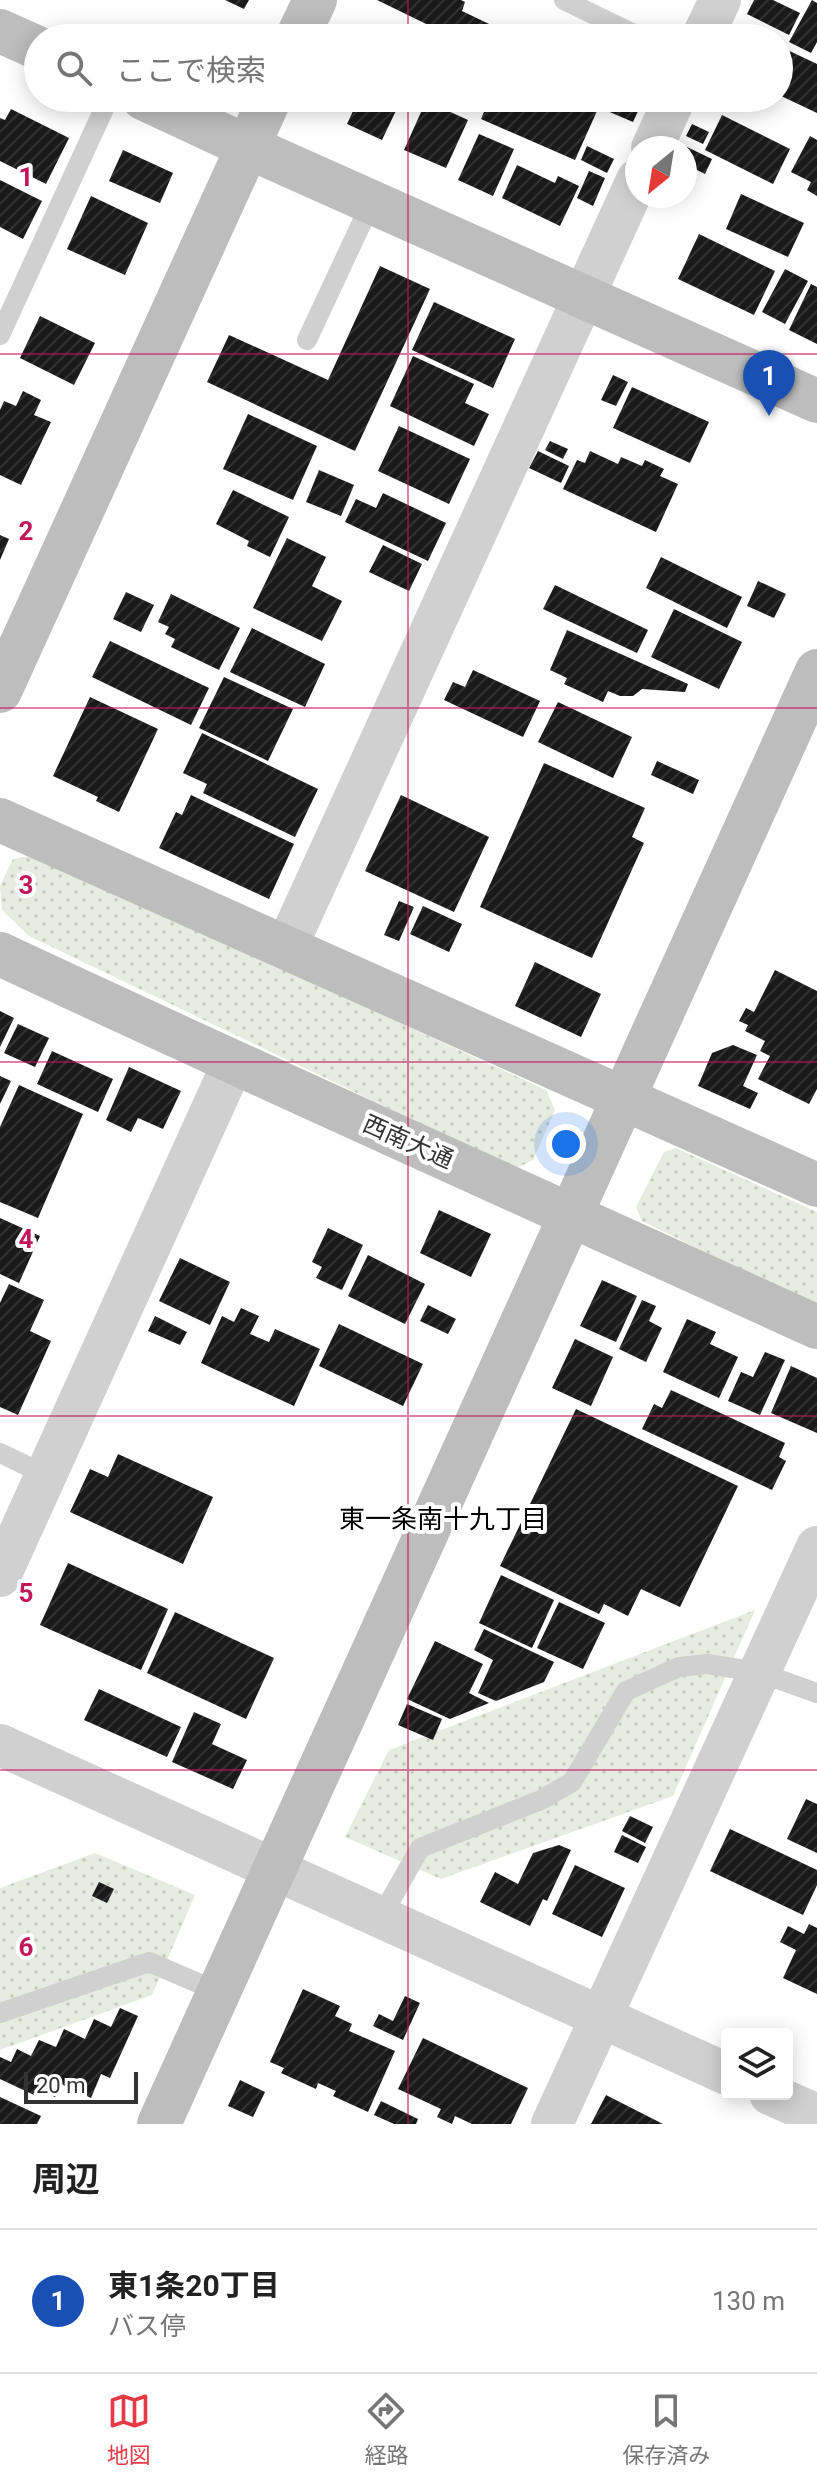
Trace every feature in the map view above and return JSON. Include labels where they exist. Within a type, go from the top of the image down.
[{"type":"street","points":[[304,24],[315,0]]},
{"type":"street","points":[[709,24],[720,0]]},
{"type":"street","points":[[0,31],[24,42]]},
{"type":"street","points":[[173,112],[817,401]]},
{"type":"street","points":[[0,691],[264,112]]},
{"type":"street","points":[[658,136],[669,112]]},
{"type":"street","points":[[286,948],[625,206]]},
{"type":"street","points":[[159,2124],[817,671]]},
{"type":"street","points":[[0,820],[817,1185]]},
{"type":"street","name":"西南大通","points":[[0,954],[817,1327]]},
{"type":"street","points":[[0,1576],[233,1063]]},
{"type":"street","points":[[552,2124],[817,1547]]},
{"type":"street","points":[[0,1745],[721,2071]]},
{"type":"street","points":[[783,2100],[817,2115]]},
{"type":"lane","points":[[564,0],[613,24]]},
{"type":"lane","points":[[0,335],[103,112]]},
{"type":"lane","points":[[307,340],[371,203]]},
{"type":"lane","points":[[0,1453],[46,1475]]},
{"type":"lane","points":[[381,1917],[420,1848],[541,1800],[572,1782],[626,1691],[679,1667],[707,1664],[758,1672],[817,1693]]},
{"type":"lane","points":[[0,2013],[149,1962],[219,1992]]},
{"type":"shaded area","points":[[35,855],[546,1090],[555,1110],[533,1160],[515,1169],[29,936],[2,910],[0,886],[13,859]]},
{"type":"shaded area","points":[[676,1148],[817,1212],[817,1307],[642,1221],[636,1207],[664,1152]]},
{"type":"shaded area","points":[[755,1610],[673,1796],[441,1879],[345,1837],[389,1750]]},
{"type":"shaded area","points":[[95,1853],[195,1895],[152,1995],[0,2050],[0,1888]]},
{"type":"building","points":[[225,0],[249,0],[244,9]]},
{"type":"building","points":[[377,0],[461,0],[465,2],[462,11],[489,24],[426,24]]},
{"type":"building","points":[[754,0],[773,0],[800,13],[793,27],[793,24],[767,24],[747,14]]},
{"type":"building","points":[[812,0],[817,3],[817,42],[811,53],[793,44],[793,35]]},
{"type":"building","points":[[793,53],[817,64],[817,113],[793,102]]},
{"type":"building","points":[[11,109],[69,138],[46,184],[0,161],[0,118],[5,120]]},
{"type":"building","points":[[353,112],[395,112],[382,140],[347,124]]},
{"type":"building","points":[[421,112],[450,112],[468,120],[446,168],[404,150]]},
{"type":"building","points":[[484,112],[597,112],[575,160],[481,119]]},
{"type":"building","points":[[610,112],[638,112],[633,122]]},
{"type":"building","points":[[722,115],[790,149],[773,184],[705,150]]},
{"type":"building","points":[[692,124],[709,132],[703,144],[697,141],[697,136],[686,136]]},
{"type":"building","points":[[479,134],[514,149],[493,196],[458,180]]},
{"type":"building","points":[[810,136],[817,140],[817,196],[807,190],[811,182],[791,172]]},
{"type":"building","points":[[587,146],[614,159],[607,173],[581,160]]},
{"type":"building","points":[[123,150],[173,173],[160,203],[109,181]]},
{"type":"building","points":[[697,152],[712,159],[705,174],[697,170]]},
{"type":"building","points":[[517,165],[555,183],[558,176],[579,186],[560,226],[502,198]]},
{"type":"building","points":[[589,171],[605,178],[593,206],[577,198]]},
{"type":"building","points":[[0,180],[42,201],[23,239],[0,227]]},
{"type":"building","points":[[741,194],[804,223],[788,257],[726,229]]},
{"type":"building","points":[[91,196],[148,223],[125,275],[67,249]]},
{"type":"building","points":[[699,234],[775,271],[754,315],[678,279]]},
{"type":"building","points":[[380,266],[430,289],[355,451],[207,382],[229,335],[328,380]]},
{"type":"building","points":[[785,269],[808,281],[785,324],[762,312]]},
{"type":"building","points":[[811,284],[817,287],[817,344],[789,330]]},
{"type":"building","points":[[434,302],[515,339],[493,388],[412,350]]},
{"type":"building","points":[[40,316],[95,343],[74,385],[20,358]]},
{"type":"building","points":[[413,356],[474,384],[465,403],[489,414],[474,446],[390,406]]},
{"type":"building","points":[[613,375],[628,382],[616,406],[601,400]]},
{"type":"building","points":[[632,387],[709,422],[690,463],[613,428]]},
{"type":"building","points":[[23,391],[41,400],[34,415],[51,422],[21,485],[0,475],[0,410],[4,401],[16,406]]},
{"type":"building","points":[[248,414],[317,446],[293,500],[223,469]]},
{"type":"building","points":[[399,426],[470,459],[449,504],[378,471]]},
{"type":"building","points":[[550,441],[568,449],[563,459],[545,450]]},
{"type":"building","points":[[538,451],[569,466],[561,483],[529,468]]},
{"type":"building","points":[[590,451],[618,464],[621,457],[642,466],[645,460],[664,469],[660,476],[678,484],[656,532],[563,489],[577,460],[585,463]]},
{"type":"building","points":[[319,470],[354,485],[341,516],[306,502]]},
{"type":"building","points":[[233,490],[289,517],[270,557],[247,546],[249,541],[216,524]]},
{"type":"building","points":[[383,493],[446,523],[428,561],[345,522],[356,499],[376,508]]},
{"type":"building","points":[[0,535],[9,539],[0,560]]},
{"type":"building","points":[[287,538],[326,557],[312,586],[342,601],[322,641],[253,608]]},
{"type":"building","points":[[383,545],[422,564],[409,591],[369,572]]},
{"type":"building","points":[[661,557],[742,597],[727,628],[646,588]]},
{"type":"building","points":[[758,581],[786,594],[774,618],[747,606]]},
{"type":"building","points":[[555,585],[648,630],[637,653],[543,609]]},
{"type":"building","points":[[126,592],[154,605],[141,632],[113,619]]},
{"type":"building","points":[[171,594],[240,628],[219,670],[171,647],[175,639],[165,634],[169,627],[158,622]]},
{"type":"building","points":[[674,609],[742,642],[719,689],[651,657]]},
{"type":"building","points":[[252,628],[325,664],[305,707],[230,672]]},
{"type":"building","points":[[567,630],[688,684],[685,692],[642,689],[633,696],[620,696],[608,691],[603,702],[564,684],[567,678],[550,670]]},
{"type":"building","points":[[110,641],[209,688],[191,725],[92,677]]},
{"type":"building","points":[[473,670],[540,701],[523,737],[444,700],[453,682],[465,687]]},
{"type":"building","points":[[224,677],[293,709],[268,761],[199,728]]},
{"type":"building","points":[[90,697],[158,729],[119,812],[96,801],[98,797],[53,776]]},
{"type":"building","points":[[558,702],[632,737],[613,778],[538,742]]},
{"type":"building","points":[[202,733],[318,789],[295,837],[203,793],[207,784],[183,773]]},
{"type":"building","points":[[657,761],[699,780],[693,794],[651,775]]},
{"type":"building","points":[[544,763],[645,808],[632,837],[644,843],[592,958],[480,907]]},
{"type":"building","points":[[191,795],[294,844],[269,899],[159,848],[176,812],[182,815]]},
{"type":"building","points":[[401,795],[489,837],[454,912],[365,871]]},
{"type":"building","points":[[399,901],[414,907],[399,941],[384,935]]},
{"type":"building","points":[[423,906],[462,924],[449,952],[410,934]]},
{"type":"building","points":[[535,962],[601,994],[581,1037],[515,1006]]},
{"type":"building","points":[[775,970],[817,991],[817,1089],[809,1104],[758,1079],[770,1056],[760,1051],[765,1041],[745,1031],[748,1025],[739,1021],[746,1008],[754,1012]]},
{"type":"building","points":[[0,1011],[14,1018],[0,1047]]},
{"type":"building","points":[[18,1024],[49,1038],[35,1067],[4,1053]]},
{"type":"building","points":[[733,1045],[757,1055],[743,1086],[758,1093],[750,1109],[698,1086],[712,1053]]},
{"type":"building","points":[[52,1051],[113,1079],[98,1112],[37,1084]]},
{"type":"building","points":[[129,1067],[181,1091],[163,1129],[138,1118],[131,1132],[106,1120]]},
{"type":"building","points":[[0,1076],[11,1081],[0,1104]]},
{"type":"building","points":[[19,1085],[83,1114],[38,1218],[0,1202],[0,1127]]},
{"type":"building","points":[[439,1210],[491,1234],[471,1277],[420,1253]]},
{"type":"building","points":[[0,1218],[40,1236],[19,1283],[0,1274]]},
{"type":"building","points":[[328,1228],[363,1245],[342,1290],[316,1278],[322,1267],[312,1262]]},
{"type":"building","points":[[368,1255],[425,1284],[405,1324],[348,1296]]},
{"type":"building","points":[[180,1258],[230,1282],[210,1325],[159,1301]]},
{"type":"building","points":[[602,1280],[637,1296],[616,1342],[580,1326]]},
{"type":"building","points":[[9,1284],[44,1300],[30,1331],[51,1341],[18,1415],[0,1407],[0,1303]]},
{"type":"building","points":[[642,1300],[656,1306],[649,1321],[662,1328],[646,1362],[619,1349]]},
{"type":"building","points":[[428,1305],[456,1319],[448,1334],[420,1321]]},
{"type":"building","points":[[241,1308],[259,1316],[250,1334],[269,1342],[275,1329],[320,1349],[294,1406],[201,1363],[222,1316],[234,1322]]},
{"type":"building","points":[[155,1316],[187,1332],[180,1345],[148,1331]]},
{"type":"building","points":[[687,1319],[716,1332],[710,1344],[738,1357],[719,1398],[663,1372]]},
{"type":"building","points":[[339,1324],[423,1364],[403,1406],[319,1366]]},
{"type":"building","points":[[575,1339],[613,1357],[591,1406],[552,1388]]},
{"type":"building","points":[[765,1352],[785,1360],[760,1415],[728,1401],[741,1372],[753,1377]]},
{"type":"building","points":[[791,1366],[817,1378],[817,1433],[771,1413]]},
{"type":"building","points":[[671,1390],[785,1443],[779,1457],[786,1461],[772,1490],[642,1429],[654,1404],[662,1408]]},
{"type":"building","points":[[576,1409],[738,1486],[680,1607],[641,1589],[628,1616],[604,1604],[599,1614],[500,1566]]},
{"type":"building","points":[[118,1454],[213,1497],[183,1564],[70,1512],[90,1469],[108,1477]]},
{"type":"building","points":[[68,1563],[168,1609],[141,1670],[40,1625]]},
{"type":"building","points":[[501,1575],[554,1600],[532,1648],[479,1623]]},
{"type":"building","points":[[559,1602],[605,1623],[583,1669],[537,1648]]},
{"type":"building","points":[[175,1612],[274,1658],[246,1719],[147,1673]]},
{"type":"building","points":[[484,1629],[554,1662],[544,1682],[496,1701],[478,1693],[493,1660],[474,1650]]},
{"type":"building","points":[[435,1641],[483,1664],[469,1693],[489,1703],[450,1719],[407,1699]]},
{"type":"building","points":[[99,1689],[181,1727],[167,1757],[84,1720]]},
{"type":"building","points":[[407,1704],[442,1719],[433,1740],[398,1725]]},
{"type":"building","points":[[194,1712],[221,1724],[212,1744],[247,1760],[233,1789],[172,1762]]},
{"type":"building","points":[[806,1799],[817,1804],[817,1853],[787,1839]]},
{"type":"building","points":[[630,1816],[653,1827],[645,1843],[622,1831]]},
{"type":"building","points":[[730,1829],[817,1870],[817,1885],[803,1915],[710,1871]]},
{"type":"building","points":[[622,1835],[646,1847],[638,1863],[614,1852]]},
{"type":"building","points":[[559,1845],[571,1850],[547,1901],[543,1899],[530,1926],[480,1902],[495,1872],[518,1884],[533,1853]]},
{"type":"building","points":[[575,1865],[625,1888],[602,1937],[552,1914]]},
{"type":"building","points":[[99,1882],[114,1889],[107,1903],[92,1896]]},
{"type":"building","points":[[809,1924],[817,1928],[817,1994],[783,1978],[796,1950],[780,1942],[788,1926],[804,1934]]},
{"type":"building","points":[[303,1989],[340,2006],[335,2016],[352,2024],[349,2031],[395,2051],[368,2112],[333,2096],[336,2091],[318,2083],[316,2089],[281,2073],[284,2068],[270,2062]]},
{"type":"building","points":[[405,1996],[420,2003],[403,2040],[373,2026],[379,2014],[393,2021]]},
{"type":"building","points":[[120,2008],[138,2016],[110,2078],[101,2074],[91,2098],[61,2084],[55,2097],[37,2089],[34,2095],[0,2079],[0,2057],[11,2062],[17,2049],[31,2056],[39,2040],[56,2047],[64,2029],[85,2039],[94,2019],[111,2027]]},
{"type":"building","points":[[423,2038],[528,2088],[511,2124],[472,2124],[455,2116],[452,2124],[437,2117],[441,2109],[398,2089]]},
{"type":"building","points":[[240,2080],[265,2092],[253,2117],[228,2106]]},
{"type":"building","points":[[606,2095],[663,2124],[591,2124]]},
{"type":"building","points":[[0,2097],[41,2116],[37,2124],[0,2124]]},
{"type":"building","points":[[381,2101],[418,2119],[416,2124],[394,2124],[374,2115]]},
{"type":"place","name":"東1条20丁目","points":[[769,416]]},
{"type":"district","name":"東一条南十九丁目","points":[[443,1519]]}]
